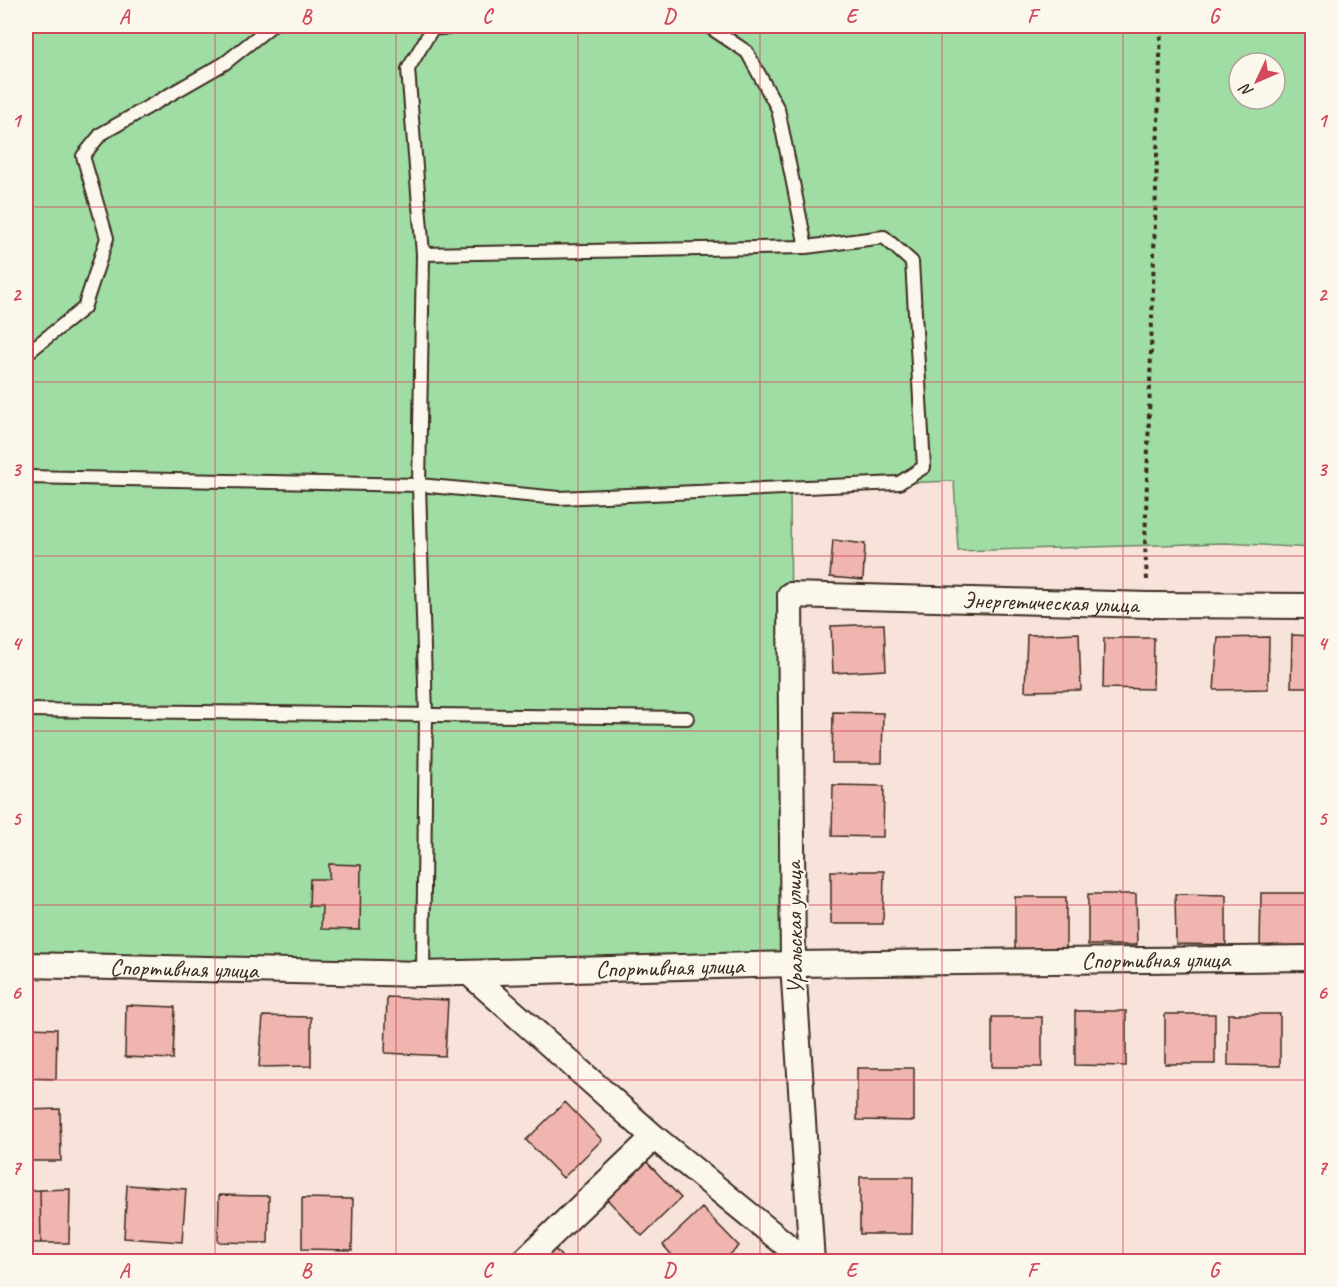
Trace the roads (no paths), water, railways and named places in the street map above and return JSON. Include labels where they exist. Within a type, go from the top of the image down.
[{"type":"street","name":"Энергетическая улица","points":[[790,595],[1148,605],[1312,606]]},
{"type":"street","name":"Уральская улица","points":[[790,595],[793,964],[812,1262]]},
{"type":"street","name":"Спортивная улица","points":[[26,965],[423,974],[793,964],[1312,958]]},
{"type":"street","points":[[469,973],[654,1137],[807,1262]]},
{"type":"street","points":[[523,1262],[654,1137]]},
{"type":"lane","points":[[26,354],[84,308],[107,238],[83,156],[101,134],[225,63],[271,26]]},
{"type":"lane","points":[[423,974],[426,715],[420,484],[423,254],[408,69],[432,29],[461,26]]},
{"type":"lane","points":[[708,26],[747,52],[778,109],[806,248]]},
{"type":"lane","points":[[26,477],[420,484],[559,498],[899,483],[924,467],[912,262],[884,237],[806,248],[423,254]]},
{"type":"lane","points":[[26,710],[687,718]]}]
